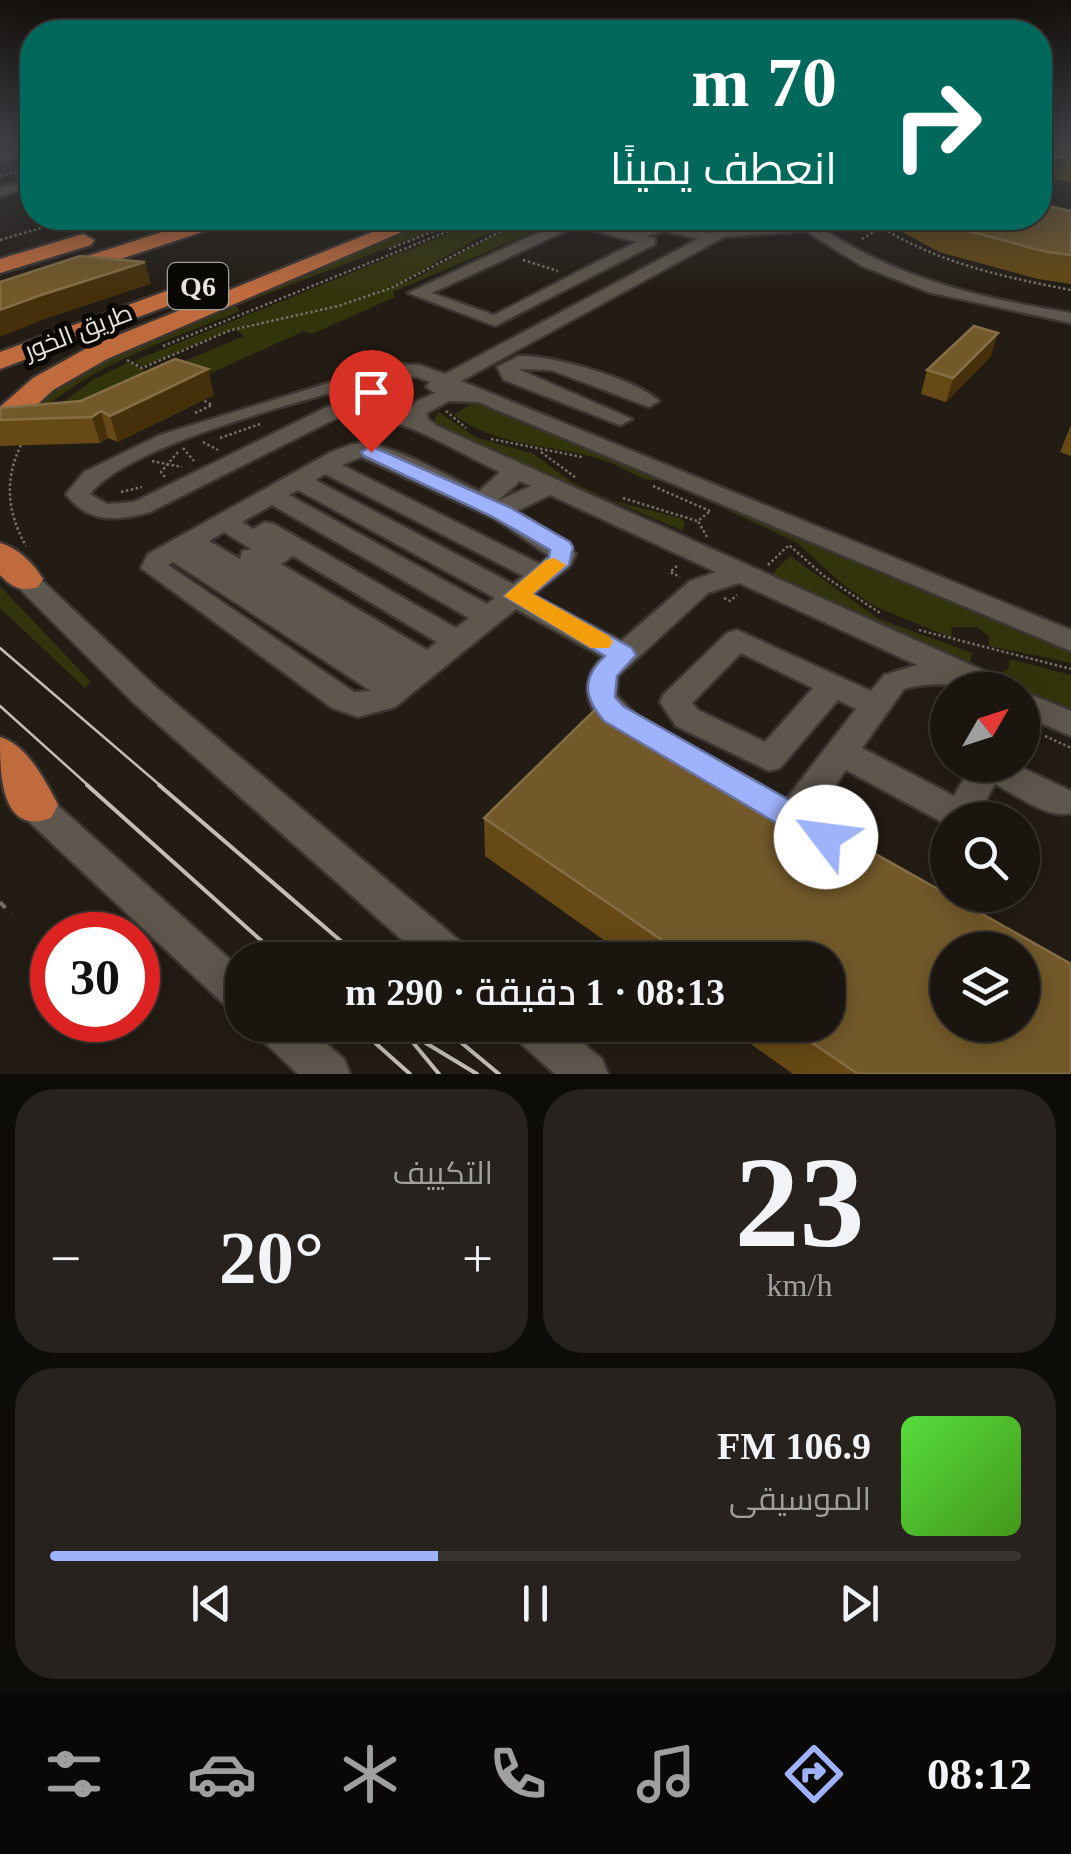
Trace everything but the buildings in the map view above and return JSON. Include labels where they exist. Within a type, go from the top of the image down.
[{"type":"highway","points":[[0,266],[116,230]]},
{"type":"highway","points":[[0,276],[155,230]]},
{"type":"highway","name":"طريق الخور","points":[[0,292],[189,230]]},
{"type":"highway","name":"طريق الخور","points":[[5,360],[349,230]]},
{"type":"highway","points":[[0,423],[43,384],[98,352],[395,230]]},
{"type":"highway","points":[[0,754],[17,792]]},
{"type":"street","points":[[554,230],[417,293],[495,320],[650,242],[614,230]]},
{"type":"street","points":[[632,235],[642,230]]},
{"type":"street","points":[[712,230],[456,381],[432,390],[422,412],[429,431],[706,555],[755,569],[884,626],[959,672]]},
{"type":"street","points":[[816,230],[839,247],[904,276],[994,303],[1071,318]]},
{"type":"street","points":[[590,450],[622,419],[655,397],[540,360],[520,360],[507,368],[511,376],[622,419]]},
{"type":"street","points":[[456,381],[451,395],[422,412],[372,410],[324,414],[202,471],[176,491],[142,507],[111,513],[96,510],[78,494],[83,482],[146,447],[398,368],[456,381],[590,450],[1071,641]]},
{"type":"street","points":[[359,379],[379,382],[388,390],[372,410]]},
{"type":"street","points":[[260,502],[350,452],[371,452],[490,507],[562,547],[561,560],[478,625]]},
{"type":"street","points":[[490,507],[509,480],[512,468]]},
{"type":"street","points":[[490,507],[554,486]]},
{"type":"street","points":[[260,502],[478,625],[623,655]]},
{"type":"street","points":[[260,502],[478,625]]},
{"type":"street","points":[[260,502],[478,625]]},
{"type":"street","points":[[260,502],[478,625]]},
{"type":"street","points":[[260,502],[478,625]]},
{"type":"street","points":[[662,743],[614,714],[602,700],[600,685],[606,671],[706,555]]},
{"type":"street","points":[[12,567],[146,696],[432,942]]},
{"type":"street","points":[[884,626],[899,678]]},
{"type":"street","points":[[833,686],[768,759],[686,718],[675,702],[738,640],[876,706]]},
{"type":"street","points":[[792,817],[899,678],[930,676]]},
{"type":"street","points":[[1040,710],[1071,724]]},
{"type":"street","points":[[841,752],[932,802]]},
{"type":"street","points":[[1023,782],[1062,802]]},
{"type":"street","points":[[17,792],[225,980]]},
{"type":"street","points":[[759,799],[826,837]]},
{"type":"street","points":[[294,1042],[329,1074]]},
{"type":"street","points":[[550,1042],[587,1074]]},
{"type":"path","points":[[0,240],[34,230]]},
{"type":"path","points":[[164,346],[452,230]]},
{"type":"path","points":[[127,360],[142,368],[231,330],[361,299],[407,281],[501,230]]},
{"type":"path","points":[[860,240],[877,230]]},
{"type":"path","points":[[884,230],[958,264],[1071,290]]},
{"type":"path","points":[[502,254],[579,278]]},
{"type":"path","points":[[372,410],[403,397],[416,380],[456,381]]},
{"type":"path","points":[[186,418],[212,404],[194,396]]},
{"type":"path","points":[[422,412],[446,411],[473,433]]},
{"type":"path","points":[[204,442],[264,423]]},
{"type":"path","points":[[485,438],[540,451],[590,450]]},
{"type":"path","points":[[12,567],[32,558],[12,520],[9,500],[11,468],[24,439]]},
{"type":"path","points":[[146,447],[182,448],[202,471],[154,464],[146,447]]},
{"type":"path","points":[[176,491],[161,472],[182,448]]},
{"type":"path","points":[[540,451],[581,480]]},
{"type":"path","points":[[648,483],[711,511]]},
{"type":"path","points":[[613,496],[698,522]]},
{"type":"path","points":[[755,569],[790,545],[884,626]]},
{"type":"path","points":[[914,628],[962,644],[1071,670]]},
{"type":"path","points":[[1040,733],[1071,748]]},
{"type":"path","points":[[0,902],[11,914]]},
{"type":"green space","points":[[411,230],[434,230],[236,306],[240,311],[124,359],[70,389],[22,429],[25,411],[79,369]]},
{"type":"green space","points":[[457,230],[497,230],[400,283],[346,304],[414,279],[504,230],[537,230],[393,292],[395,297],[312,334],[304,331],[187,384],[146,367],[166,369],[244,336],[235,330],[261,321],[230,330],[143,366],[134,361]]},
{"type":"green space","points":[[129,362],[169,384],[56,407],[93,380]]},
{"type":"green space","points":[[472,403],[662,479],[650,480],[591,457],[491,434],[454,415]]},
{"type":"green space","points":[[439,412],[475,437],[534,454],[571,482],[614,501],[680,518],[685,522],[683,531],[439,427],[434,419]]},
{"type":"green space","points":[[733,508],[1071,652],[1071,663],[989,646],[989,636],[977,627],[951,627],[952,638],[876,607],[846,587],[796,542],[727,510]]},
{"type":"green space","points":[[790,556],[879,619],[972,653],[970,663],[983,670],[1003,672],[982,672],[771,575]]},
{"type":"green space","points":[[0,586],[91,682],[85,688],[0,608]]},
{"type":"green space","points":[[1009,659],[1071,675],[1071,713],[1040,699],[1040,672],[1003,672],[1009,668]]},
{"type":"tram line","points":[[0,648],[162,787]]},
{"type":"tram line","points":[[0,706],[90,787]]},
{"type":"tram line","points":[[87,785],[263,942]]},
{"type":"tram line","points":[[159,785],[342,942]]},
{"type":"tram line","points":[[374,1042],[410,1074]]},
{"type":"tram line","points":[[412,1042],[439,1074]]},
{"type":"tram line","points":[[424,1042],[477,1074]]},
{"type":"tram line","points":[[460,1042],[499,1074]]},
{"type":"slow traffic","points":[[554,565],[516,596],[600,642]]},
{"type":"route","points":[[371,452],[501,512],[562,547],[561,560],[516,596],[623,655],[606,671],[600,685],[602,700],[614,714],[826,837]]}]
